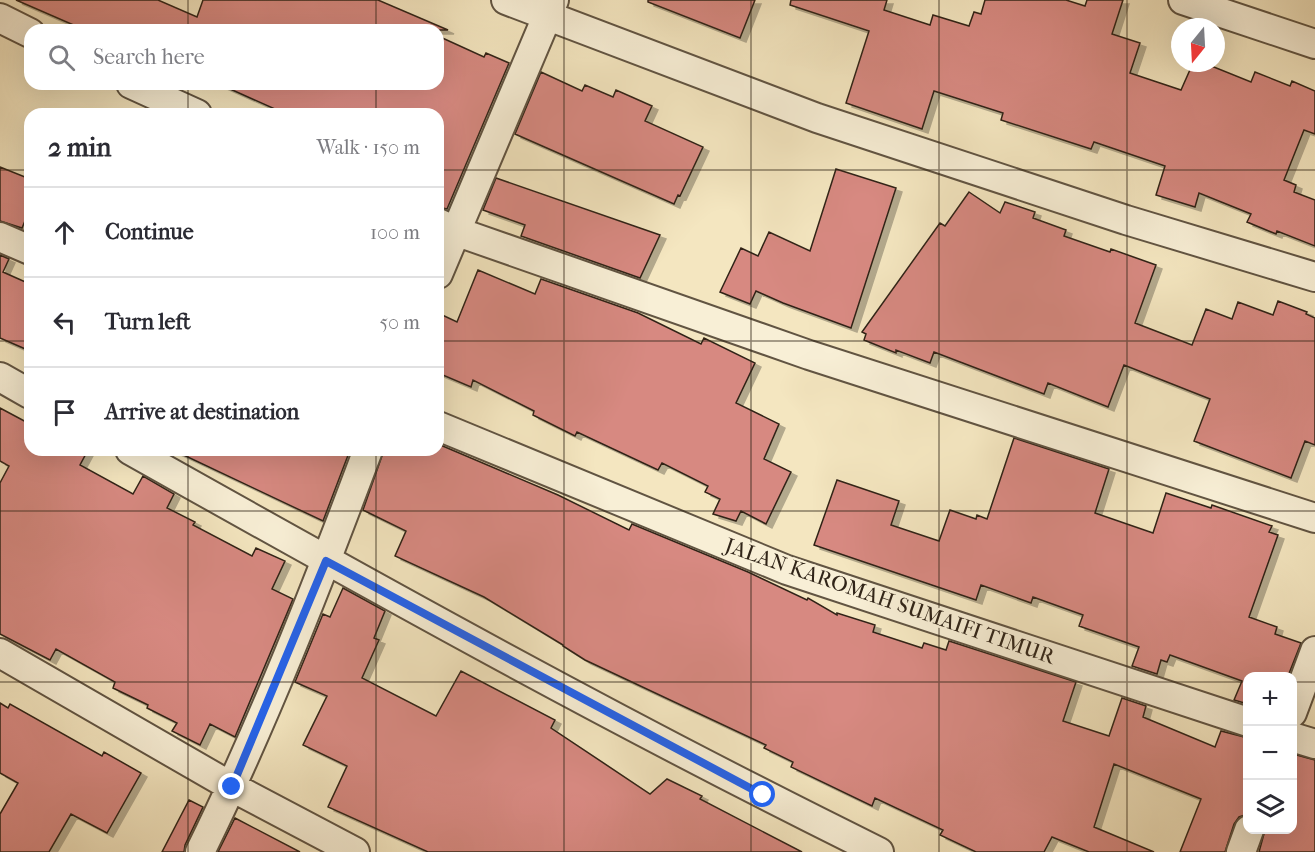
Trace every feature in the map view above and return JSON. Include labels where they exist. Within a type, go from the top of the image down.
[{"type":"street","points":[[506,0],[551,8],[816,118],[1126,220],[1315,277]]},
{"type":"street","points":[[1183,0],[1315,44]]},
{"type":"street","points":[[444,243],[447,227],[551,8]]},
{"type":"street","points":[[0,18],[24,30]]},
{"type":"street","points":[[144,90],[184,108]]},
{"type":"street","points":[[447,227],[809,355],[1315,518]]},
{"type":"street","points":[[0,237],[24,247]]},
{"type":"street","points":[[0,377],[24,391]]},
{"type":"street","name":"JALAN KAROMAH SUMAIFI TIMUR","points":[[444,428],[787,570],[1243,720]]},
{"type":"street","points":[[141,456],[326,561],[763,795],[879,852]]},
{"type":"street","points":[[200,852],[232,787],[326,561],[366,456]]},
{"type":"street","points":[[1297,702],[1315,651]]},
{"type":"street","points":[[0,653],[232,787],[355,852]]},
{"type":"street","points":[[1297,738],[1315,744]]},
{"type":"street","points":[[1240,852],[1247,834]]},
{"type":"building","points":[[16,0],[158,0],[197,17],[203,0],[378,0],[434,24],[71,24]]},
{"type":"building","points":[[648,0],[755,0],[740,38],[648,2]]},
{"type":"building","points":[[791,0],[887,0],[884,10],[930,25],[933,15],[969,26],[974,12],[981,14],[985,0],[1066,0],[1085,6],[1087,0],[1123,0],[1112,34],[1140,43],[1130,73],[1181,90],[1189,72],[1225,71],[1251,82],[1255,72],[1290,86],[1292,81],[1315,91],[1315,134],[1304,130],[1284,180],[1296,185],[1294,192],[1315,200],[1315,246],[1247,222],[1251,214],[1199,193],[1195,207],[1156,195],[1165,166],[1094,142],[1091,149],[1001,120],[1003,113],[934,91],[922,129],[846,103],[869,31],[790,5]]},
{"type":"building","points":[[444,39],[484,57],[486,53],[509,63],[447,209],[444,208],[444,108],[273,108],[232,90],[444,90]]},
{"type":"building","points":[[541,72],[582,91],[585,85],[613,97],[616,90],[652,106],[645,121],[703,147],[674,204],[515,134]]},
{"type":"building","points":[[0,167],[24,177],[24,223],[22,228],[0,221]]},
{"type":"building","points":[[836,169],[896,188],[851,328],[756,291],[750,304],[720,292],[741,248],[758,256],[769,232],[810,251]]},
{"type":"building","points":[[496,178],[660,235],[640,278],[521,236],[525,225],[483,210]]},
{"type":"building","points":[[969,192],[1000,213],[1005,202],[1035,212],[1033,218],[1066,230],[1064,236],[1156,265],[1135,323],[1192,345],[1206,309],[1232,319],[1238,302],[1273,315],[1278,301],[1307,312],[1306,314],[1315,318],[1315,445],[1305,441],[1291,478],[1194,441],[1210,399],[1124,365],[1108,407],[1048,383],[1044,394],[934,352],[930,363],[864,340],[866,334],[862,332],[940,223],[945,226]]},
{"type":"building","points":[[0,255],[9,259],[3,272],[24,281],[24,348],[0,338]]},
{"type":"building","points":[[478,270],[535,294],[541,279],[638,313],[701,344],[704,338],[755,363],[736,403],[779,424],[764,459],[791,472],[766,524],[741,511],[736,521],[713,514],[720,499],[705,492],[708,486],[662,463],[658,470],[577,432],[575,436],[533,415],[534,411],[473,380],[471,387],[444,376],[444,316],[457,322]]},
{"type":"building","points":[[0,408],[24,421],[24,456],[85,456],[80,465],[133,494],[143,476],[174,494],[167,508],[195,522],[193,525],[252,556],[256,548],[285,561],[272,589],[293,599],[235,737],[210,724],[200,745],[172,731],[177,723],[147,708],[148,705],[113,688],[115,682],[56,649],[50,660],[0,634],[0,483],[9,466],[0,461]]},
{"type":"building","points":[[1014,438],[1109,469],[1095,513],[1153,533],[1166,493],[1211,508],[1212,505],[1272,526],[1269,532],[1278,535],[1249,617],[1277,627],[1275,634],[1301,643],[1290,672],[1243,672],[1243,703],[1234,700],[1242,681],[1170,655],[1167,662],[1161,660],[1157,674],[1132,666],[1139,647],[1079,626],[1083,615],[1033,597],[1031,603],[981,585],[976,600],[814,545],[837,480],[899,501],[891,525],[939,541],[950,510],[976,519],[977,515],[987,519]]},
{"type":"building","points":[[444,447],[558,495],[629,530],[632,524],[748,572],[807,600],[808,598],[837,615],[837,613],[875,625],[873,632],[922,648],[924,643],[946,650],[949,641],[1076,682],[1063,721],[1109,736],[1122,698],[1146,706],[1143,717],[1215,747],[1221,731],[1243,737],[1243,816],[1234,824],[1225,852],[1180,852],[1201,799],[1114,764],[1094,827],[1154,852],[1089,852],[1052,837],[1044,852],[976,852],[940,835],[943,830],[875,798],[872,806],[791,767],[793,762],[764,748],[766,745],[585,660],[484,597],[395,556],[406,531],[363,510],[382,456],[444,456]]},
{"type":"building","points":[[186,456],[348,456],[323,521]]},
{"type":"building","points":[[343,588],[385,611],[374,638],[379,640],[362,678],[436,716],[461,671],[555,720],[551,728],[650,794],[667,779],[702,796],[700,799],[802,852],[428,852],[328,807],[347,766],[303,745],[327,696],[295,682],[323,614],[330,617]]},
{"type":"building","points":[[0,703],[8,708],[10,704],[102,756],[104,752],[141,773],[107,833],[71,814],[49,852],[0,852],[0,814],[18,783],[0,773]]},
{"type":"building","points":[[1297,755],[1315,760],[1315,852],[1259,852],[1264,834],[1297,834]]},
{"type":"building","points":[[189,800],[203,807],[185,845],[184,852],[162,852]]},
{"type":"building","points":[[235,818],[300,852],[218,852]]},
{"type":"route","points":[[232,787],[326,561],[763,795]]}]
